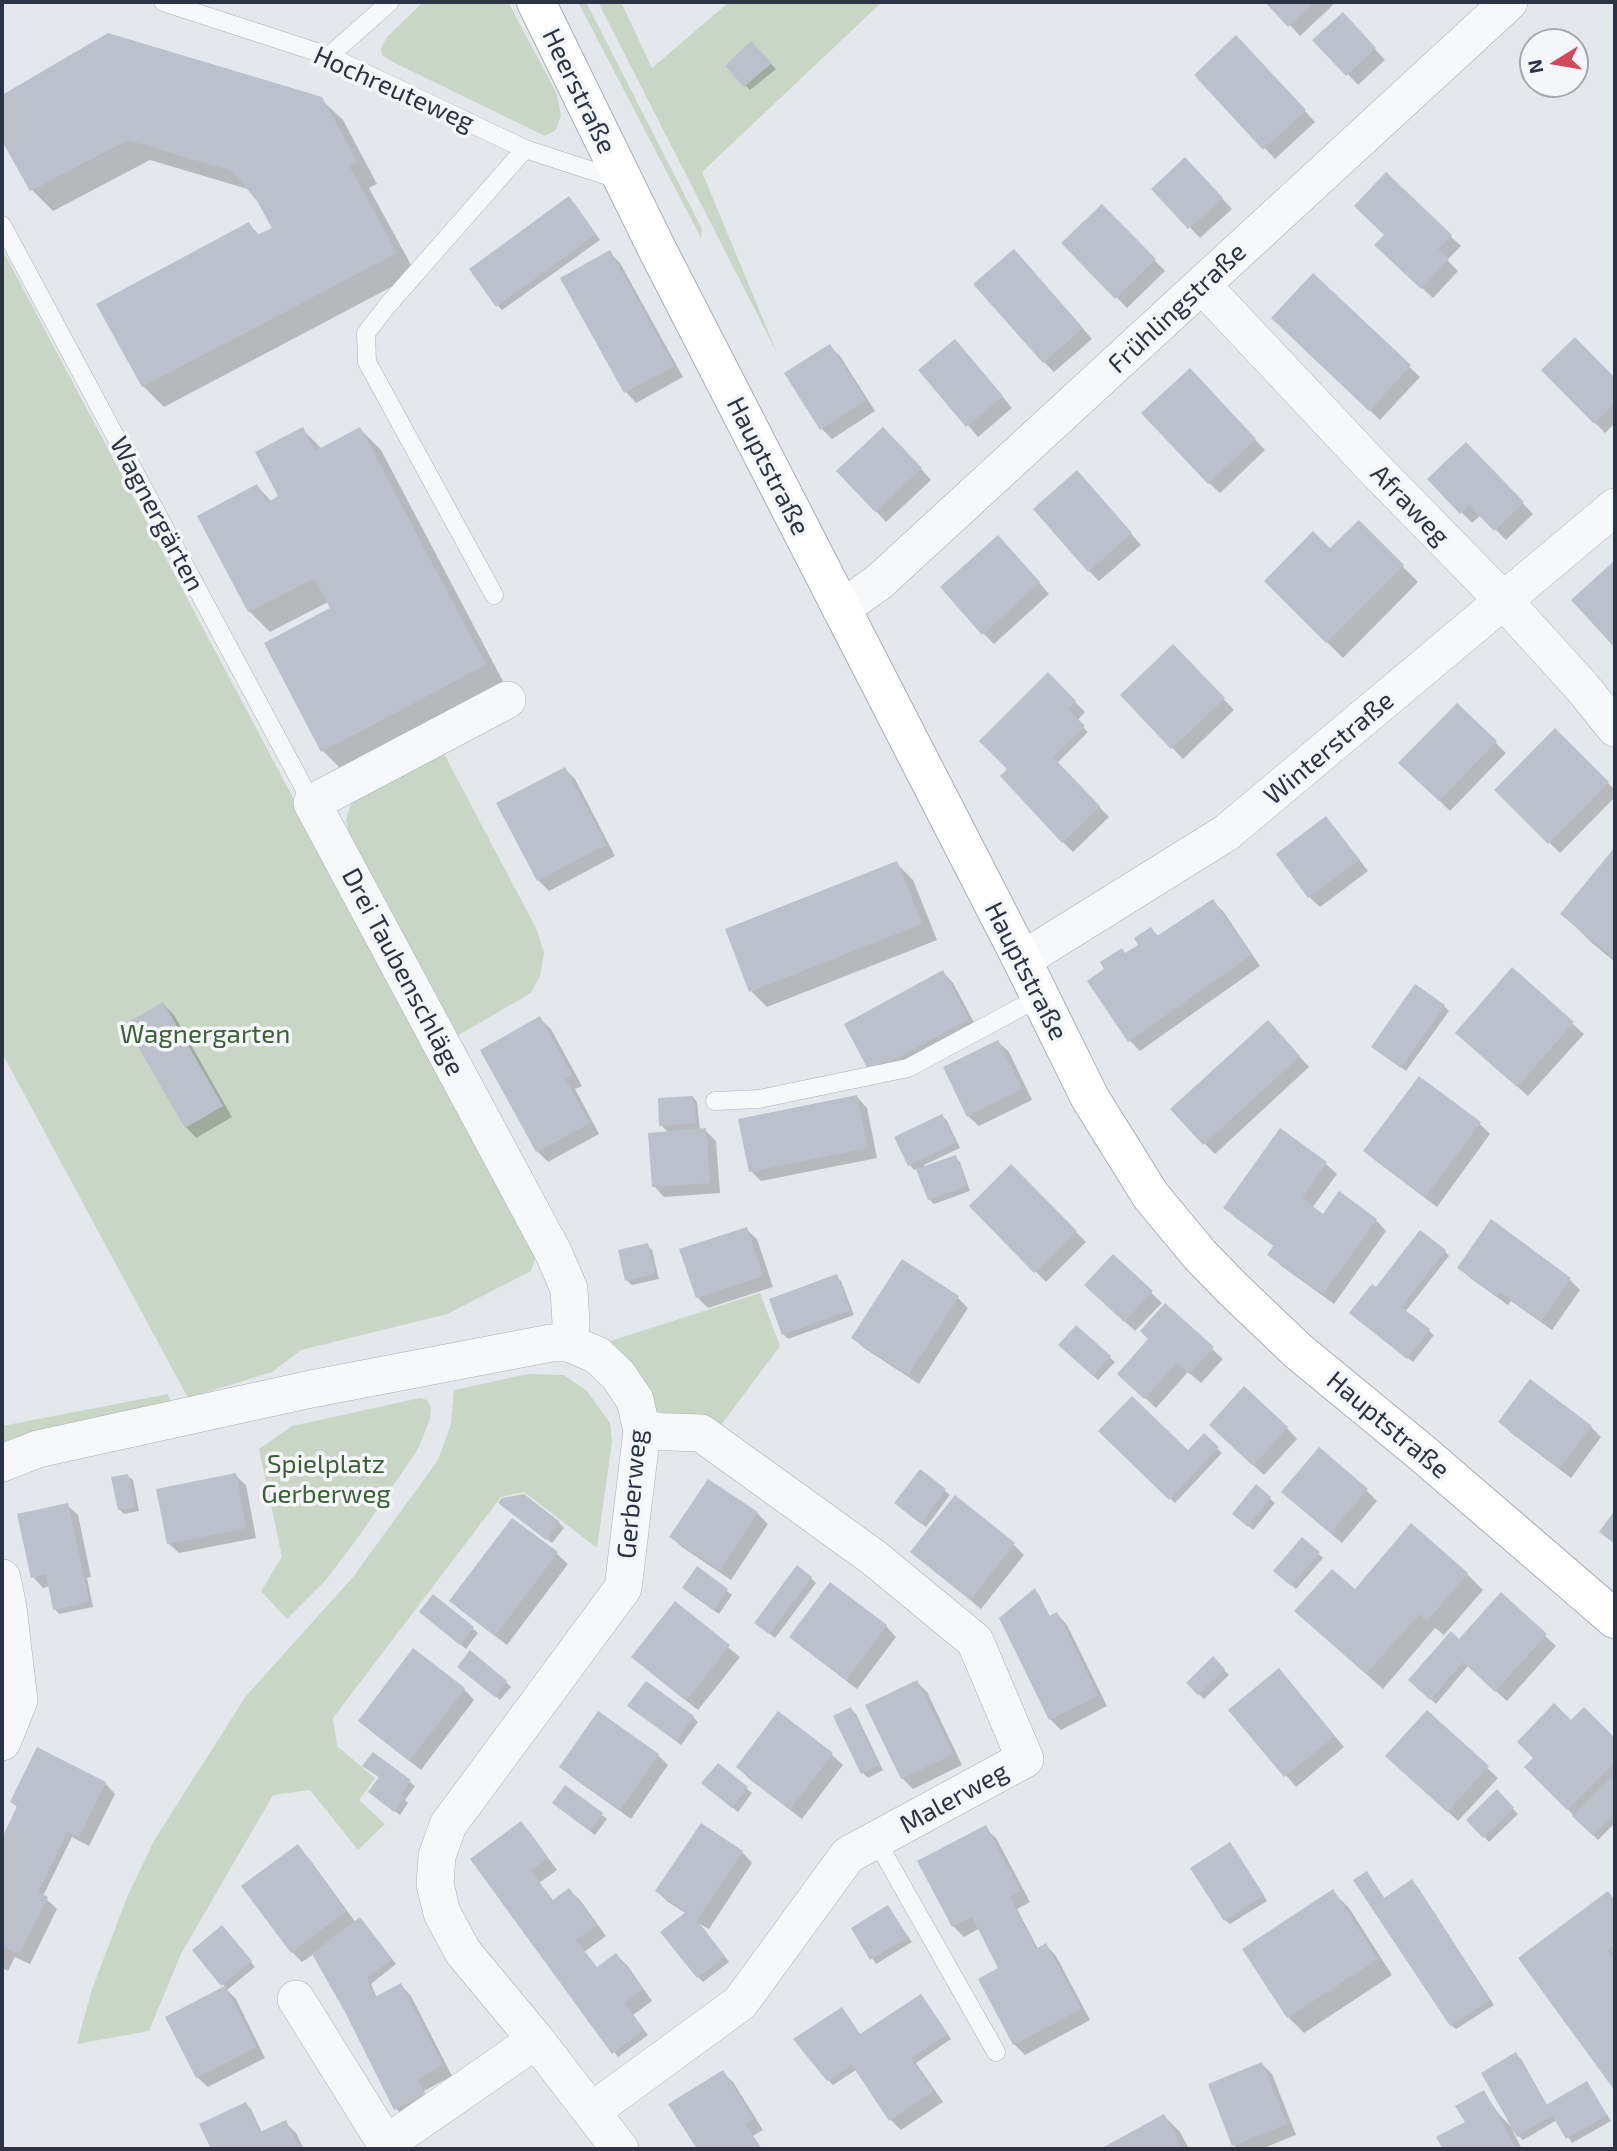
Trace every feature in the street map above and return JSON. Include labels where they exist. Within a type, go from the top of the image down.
[{"type":"street","name":"Heerstraße","points":[[536,2],[623,181]]},
{"type":"street","name":"Frühlingstraße","points":[[841,609],[879,582],[1508,2]]},
{"type":"street","name":"Hauptstraße","points":[[623,181],[1097,1109],[1151,1196],[1200,1255],[1307,1359],[1422,1453],[1615,1619]]},
{"type":"street","name":"Afraweg","points":[[1202,285],[1371,465],[1504,601],[1582,687],[1615,728]]},
{"type":"street","name":"Winterstraße","points":[[1022,960],[1226,833],[1615,507]]},
{"type":"street","points":[[312,803],[507,700]]},
{"type":"street","name":"Drei Taubenschläge","points":[[312,803],[554,1254],[569,1289],[569,1343]]},
{"type":"street","points":[[2,1463],[38,1450],[311,1389],[551,1343],[569,1343]]},
{"type":"street","name":"Gerberweg","points":[[569,1343],[597,1355],[618,1375],[635,1400],[642,1431],[624,1588],[448,1825],[437,1856],[435,1884],[442,1913],[463,1952],[536,2040],[620,2149]]},
{"type":"street","name":"Malerweg","points":[[592,2111],[740,2003],[848,1855],[1025,1759],[975,1641],[873,1557],[701,1433],[642,1431]]},
{"type":"street","points":[[2,1578],[19,1700],[2,1742]]},
{"type":"street","points":[[296,1999],[386,2144],[536,2040]]},
{"type":"lane","name":"Hochreuteweg","points":[[163,2],[329,56],[525,149],[623,181]]},
{"type":"lane","points":[[329,56],[390,2]]},
{"type":"lane","points":[[494,595],[367,362],[366,332],[525,149]]},
{"type":"lane","name":"Wagnergärten","points":[[2,225],[312,803]]},
{"type":"lane","points":[[715,1101],[759,1099],[908,1068],[1040,997]]},
{"type":"lane","points":[[876,1840],[996,2052]]},
{"type":"green space","points":[[423,2],[508,2],[557,94],[561,116],[556,130],[545,136],[382,55],[381,48],[387,37]]},
{"type":"green space","points":[[578,2],[586,2],[702,229],[701,238]]},
{"type":"green space","points":[[598,2],[621,2],[652,68],[729,2],[882,2],[702,172],[777,353]]},
{"type":"green space","name":"Wagnergarten","points":[[2,249],[536,1256],[531,1271],[447,1314],[301,1350],[272,1372],[188,1398],[2,1053]]},
{"type":"green space","points":[[442,750],[537,930],[544,953],[540,976],[531,993],[457,1036],[350,839],[346,820],[350,806],[360,790]]},
{"type":"green space","points":[[760,1293],[780,1346],[721,1425],[656,1411],[595,1346]]},
{"type":"green space","points":[[528,1374],[564,1375],[587,1391],[610,1423],[612,1442],[597,1548],[524,1492],[501,1497],[333,1718],[337,1746],[375,1778],[359,1800],[385,1824],[358,1850],[310,1790],[273,1795],[181,1954],[149,2031],[77,2044],[92,1989],[128,1895],[155,1839],[246,1696],[353,1577],[438,1460],[451,1424],[454,1390]]},
{"type":"green space","points":[[168,1394],[171,1402],[2,1449],[2,1426]]},
{"type":"green space","name":"Spielplatz Gerberweg","points":[[420,1398],[427,1400],[431,1407],[430,1419],[418,1449],[325,1581],[287,1619],[261,1591],[282,1557],[259,1449],[292,1426]]},
{"type":"building","points":[[1265,2],[1315,2],[1288,27]]},
{"type":"building","points":[[1343,12],[1376,48],[1346,76],[1312,40]]},
{"type":"building","points":[[108,33],[322,97],[357,162],[349,166],[397,253],[142,387],[96,304],[249,222],[257,235],[272,228],[257,201],[232,171],[128,140],[30,191],[2,141],[2,95]]},
{"type":"building","points":[[1236,35],[1306,110],[1263,150],[1194,75]]},
{"type":"building","points":[[751,41],[772,63],[744,87],[725,66]]},
{"type":"building","points":[[1185,157],[1223,198],[1188,229],[1151,189]]},
{"type":"building","points":[[1386,172],[1452,235],[1438,249],[1449,259],[1421,289],[1374,245],[1384,235],[1354,206]]},
{"type":"building","points":[[569,196],[596,234],[496,307],[469,269]]},
{"type":"building","points":[[1102,204],[1156,259],[1115,299],[1061,243]]},
{"type":"building","points":[[1014,249],[1083,328],[1043,363],[973,284]]},
{"type":"building","points":[[610,250],[674,366],[624,393],[560,278]]},
{"type":"building","points":[[1313,273],[1411,365],[1369,411],[1271,318]]},
{"type":"building","points":[[1575,337],[1615,378],[1615,402],[1594,424],[1541,370]]},
{"type":"building","points":[[955,339],[1003,396],[966,427],[918,370]]},
{"type":"building","points":[[830,344],[866,400],[820,430],[784,373]]},
{"type":"building","points":[[1190,368],[1256,439],[1208,484],[1141,413]]},
{"type":"building","points":[[303,427],[315,451],[360,427],[486,665],[321,752],[264,643],[330,608],[314,578],[248,612],[197,516],[257,484],[267,503],[278,496],[255,452]]},
{"type":"building","points":[[883,427],[922,468],[875,512],[836,471]]},
{"type":"building","points":[[1466,442],[1524,502],[1494,531],[1469,505],[1460,514],[1427,479]]},
{"type":"building","points":[[1077,470],[1132,533],[1088,572],[1033,509]]},
{"type":"building","points":[[1359,520],[1404,565],[1326,643],[1264,581],[1313,531],[1330,548]]},
{"type":"building","points":[[998,535],[1040,582],[982,635],[940,587]]},
{"type":"building","points":[[1615,560],[1615,648],[1571,600]]},
{"type":"building","points":[[1173,644],[1225,698],[1171,749],[1120,695]]},
{"type":"building","points":[[1048,672],[1076,701],[1068,709],[1085,726],[1053,757],[1100,806],[1062,843],[1000,776],[1007,769],[979,741]]},
{"type":"building","points":[[1457,703],[1497,741],[1439,801],[1398,763]]},
{"type":"building","points":[[1555,728],[1609,782],[1548,844],[1494,790]]},
{"type":"building","points":[[565,767],[606,845],[537,881],[496,803]]},
{"type":"building","points":[[1326,816],[1359,860],[1308,898],[1276,854]]},
{"type":"building","points":[[1615,847],[1615,959],[1560,914]]},
{"type":"building","points":[[897,861],[922,924],[749,992],[725,929]]},
{"type":"building","points":[[1213,899],[1251,955],[1128,1042],[1087,981],[1104,969],[1100,962],[1122,948],[1125,953],[1138,945],[1134,938],[1151,927],[1157,936]]},
{"type":"building","points":[[1512,967],[1574,1022],[1517,1087],[1455,1033]]},
{"type":"building","points":[[943,970],[969,1019],[870,1073],[844,1024]]},
{"type":"building","points":[[1415,984],[1445,1005],[1401,1068],[1371,1047]]},
{"type":"building","points":[[163,1002],[223,1106],[185,1128],[125,1024]]},
{"type":"building","points":[[540,1016],[572,1075],[565,1079],[590,1123],[536,1152],[480,1050]]},
{"type":"building","points":[[1268,1020],[1300,1056],[1203,1145],[1170,1109]]},
{"type":"building","points":[[998,1040],[1022,1089],[967,1117],[943,1067]]},
{"type":"building","points":[[1419,1076],[1481,1122],[1425,1197],[1363,1151]]},
{"type":"building","points":[[857,1095],[868,1148],[749,1172],[738,1119]]},
{"type":"building","points":[[693,1096],[696,1123],[659,1126],[658,1098]]},
{"type":"building","points":[[942,1114],[956,1143],[908,1166],[894,1137]]},
{"type":"building","points":[[706,1128],[710,1183],[652,1187],[648,1133]]},
{"type":"building","points":[[1280,1128],[1327,1162],[1302,1198],[1323,1214],[1339,1191],[1377,1219],[1323,1294],[1267,1255],[1274,1245],[1223,1208]]},
{"type":"building","points":[[956,1155],[967,1186],[928,1200],[916,1169]]},
{"type":"building","points":[[1011,1164],[1077,1231],[1034,1273],[969,1206]]},
{"type":"building","points":[[1491,1219],[1571,1278],[1541,1321],[1500,1292],[1497,1296],[1457,1268]]},
{"type":"building","points":[[747,1227],[763,1276],[696,1298],[679,1249]]},
{"type":"building","points":[[1420,1230],[1446,1250],[1401,1307],[1430,1329],[1407,1359],[1349,1313],[1372,1284],[1376,1287]]},
{"type":"building","points":[[648,1243],[655,1274],[625,1281],[618,1250]]},
{"type":"building","points":[[1113,1254],[1153,1291],[1124,1322],[1084,1285]]},
{"type":"building","points":[[902,1259],[959,1296],[908,1375],[851,1338]]},
{"type":"building","points":[[837,1274],[850,1310],[782,1335],[769,1299]]},
{"type":"building","points":[[1165,1303],[1214,1347],[1189,1374],[1177,1363],[1144,1399],[1117,1374],[1148,1339],[1140,1331]]},
{"type":"building","points":[[1076,1325],[1111,1356],[1093,1376],[1058,1345]]},
{"type":"building","points":[[1530,1379],[1592,1426],[1559,1468],[1498,1422]]},
{"type":"building","points":[[1244,1386],[1288,1427],[1253,1466],[1209,1425]]},
{"type":"building","points":[[1132,1396],[1188,1450],[1204,1433],[1219,1447],[1169,1500],[1098,1431]]},
{"type":"building","points":[[1319,1447],[1368,1489],[1330,1533],[1281,1492]]},
{"type":"building","points":[[920,1469],[946,1489],[921,1524],[894,1503]]},
{"type":"building","points":[[236,1473],[246,1528],[167,1544],[156,1489]]},
{"type":"building","points":[[128,1474],[135,1507],[118,1510],[111,1477]]},
{"type":"building","points":[[708,1479],[758,1512],[720,1570],[669,1537]]},
{"type":"building","points":[[1256,1484],[1271,1497],[1248,1527],[1232,1514]]},
{"type":"building","points":[[524,1494],[560,1522],[546,1540],[498,1503],[502,1498]]},
{"type":"building","points":[[955,1495],[1015,1543],[970,1600],[910,1552]]},
{"type":"building","points":[[68,1503],[89,1602],[53,1610],[46,1574],[31,1578],[17,1514]]},
{"type":"building","points":[[1615,1510],[1615,1544],[1599,1532]]},
{"type":"building","points":[[512,1518],[558,1552],[495,1636],[449,1601]]},
{"type":"building","points":[[1411,1523],[1468,1573],[1427,1621],[1419,1614],[1366,1674],[1294,1611],[1332,1569],[1355,1589]]},
{"type":"building","points":[[1302,1537],[1320,1552],[1291,1586],[1273,1571]]},
{"type":"building","points":[[797,1565],[812,1577],[769,1634],[754,1623]]},
{"type":"building","points":[[697,1566],[728,1589],[713,1610],[682,1588]]},
{"type":"building","points":[[830,1582],[887,1625],[846,1680],[789,1637]]},
{"type":"building","points":[[1035,1588],[1049,1616],[1057,1612],[1098,1696],[1049,1720],[999,1618]]},
{"type":"building","points":[[1501,1592],[1547,1634],[1495,1692],[1463,1662],[1430,1700],[1408,1680],[1451,1631],[1459,1639]]},
{"type":"building","points":[[433,1594],[474,1627],[460,1645],[419,1612]]},
{"type":"building","points":[[675,1601],[730,1645],[686,1701],[631,1657]]},
{"type":"building","points":[[413,1648],[465,1688],[409,1761],[358,1721]]},
{"type":"building","points":[[470,1650],[507,1681],[495,1697],[457,1667]]},
{"type":"building","points":[[1213,1656],[1225,1669],[1198,1695],[1186,1683]]},
{"type":"building","points":[[1279,1668],[1335,1736],[1284,1777],[1228,1710]]},
{"type":"building","points":[[917,1680],[953,1754],[901,1779],[865,1705]]},
{"type":"building","points":[[646,1681],[694,1716],[676,1741],[627,1706]]},
{"type":"building","points":[[1554,1703],[1571,1720],[1584,1707],[1615,1738],[1615,1762],[1567,1810],[1524,1767],[1533,1758],[1517,1742]]},
{"type":"building","points":[[851,1707],[879,1765],[861,1774],[833,1716]]},
{"type":"building","points":[[1427,1710],[1489,1766],[1447,1812],[1385,1756]]},
{"type":"building","points":[[598,1711],[659,1754],[620,1810],[559,1767]]},
{"type":"building","points":[[778,1711],[833,1753],[790,1810],[736,1767]]},
{"type":"building","points":[[37,1747],[106,1782],[79,1837],[68,1831],[38,1892],[48,1897],[19,1954],[4,1947],[2,1953],[2,1838],[17,1806],[10,1802]]},
{"type":"building","points":[[373,1752],[411,1780],[401,1794],[405,1797],[394,1812],[368,1792],[379,1777],[362,1766]]},
{"type":"building","points":[[718,1763],[748,1787],[732,1808],[701,1783]]},
{"type":"building","points":[[1612,1777],[1615,1780],[1615,1814],[1593,1836],[1572,1816]]},
{"type":"building","points":[[565,1785],[603,1813],[590,1831],[552,1803]]},
{"type":"building","points":[[1497,1789],[1514,1808],[1483,1838],[1466,1820]]},
{"type":"building","points":[[521,1821],[548,1858],[531,1871],[553,1900],[569,1888],[597,1925],[576,1940],[597,1967],[616,1953],[643,1989],[625,2003],[644,2030],[612,2054],[470,1859]]},
{"type":"building","points":[[701,1823],[743,1851],[697,1920],[725,1957],[697,1978],[660,1932],[686,1912],[655,1891]]},
{"type":"building","points":[[986,1825],[1020,1891],[1010,1897],[1036,1949],[1046,1943],[1081,2009],[1013,2045],[978,1979],[998,1968],[972,1917],[952,1927],[917,1861]]},
{"type":"building","points":[[1230,1842],[1264,1895],[1224,1921],[1190,1868]]},
{"type":"building","points":[[298,1844],[346,1911],[291,1953],[241,1886]]},
{"type":"building","points":[[1367,1871],[1384,1898],[1412,1879],[1490,2000],[1450,2026],[1353,1880]]},
{"type":"building","points":[[1333,1889],[1378,1959],[1287,2018],[1242,1949]]},
{"type":"building","points":[[1608,1891],[1615,1901],[1615,1944],[1607,1950],[1615,1961],[1615,2091],[1518,1958]]},
{"type":"building","points":[[888,1905],[908,1937],[870,1960],[851,1928]]},
{"type":"building","points":[[360,1917],[392,1959],[367,1978],[375,1997],[401,1983],[443,2065],[417,2079],[425,2094],[394,2110],[345,2012],[312,1954]]},
{"type":"building","points":[[222,1925],[252,1961],[221,1986],[192,1950]]},
{"type":"building","points":[[225,1986],[256,2047],[196,2078],[165,2017]]},
{"type":"building","points":[[921,1994],[948,2034],[911,2058],[933,2091],[889,2121],[852,2065],[827,2081],[793,2039],[842,2007],[860,2034]]},
{"type":"building","points":[[1516,2052],[1546,2105],[1587,2081],[1607,2115],[1566,2139],[1552,2115],[1517,2137],[1481,2073]]},
{"type":"building","points":[[1262,2062],[1287,2124],[1232,2146],[1208,2084]]},
{"type":"building","points":[[723,2070],[754,2119],[745,2124],[762,2149],[716,2149],[713,2145],[706,2149],[697,2149],[668,2104]]},
{"type":"building","points":[[1484,2090],[1516,2149],[1443,2149],[1436,2137],[1465,2122],[1455,2106]]},
{"type":"building","points":[[246,2102],[260,2132],[286,2120],[299,2149],[211,2149],[199,2124]]},
{"type":"building","points":[[1164,2114],[1183,2149],[1100,2149]]}]
